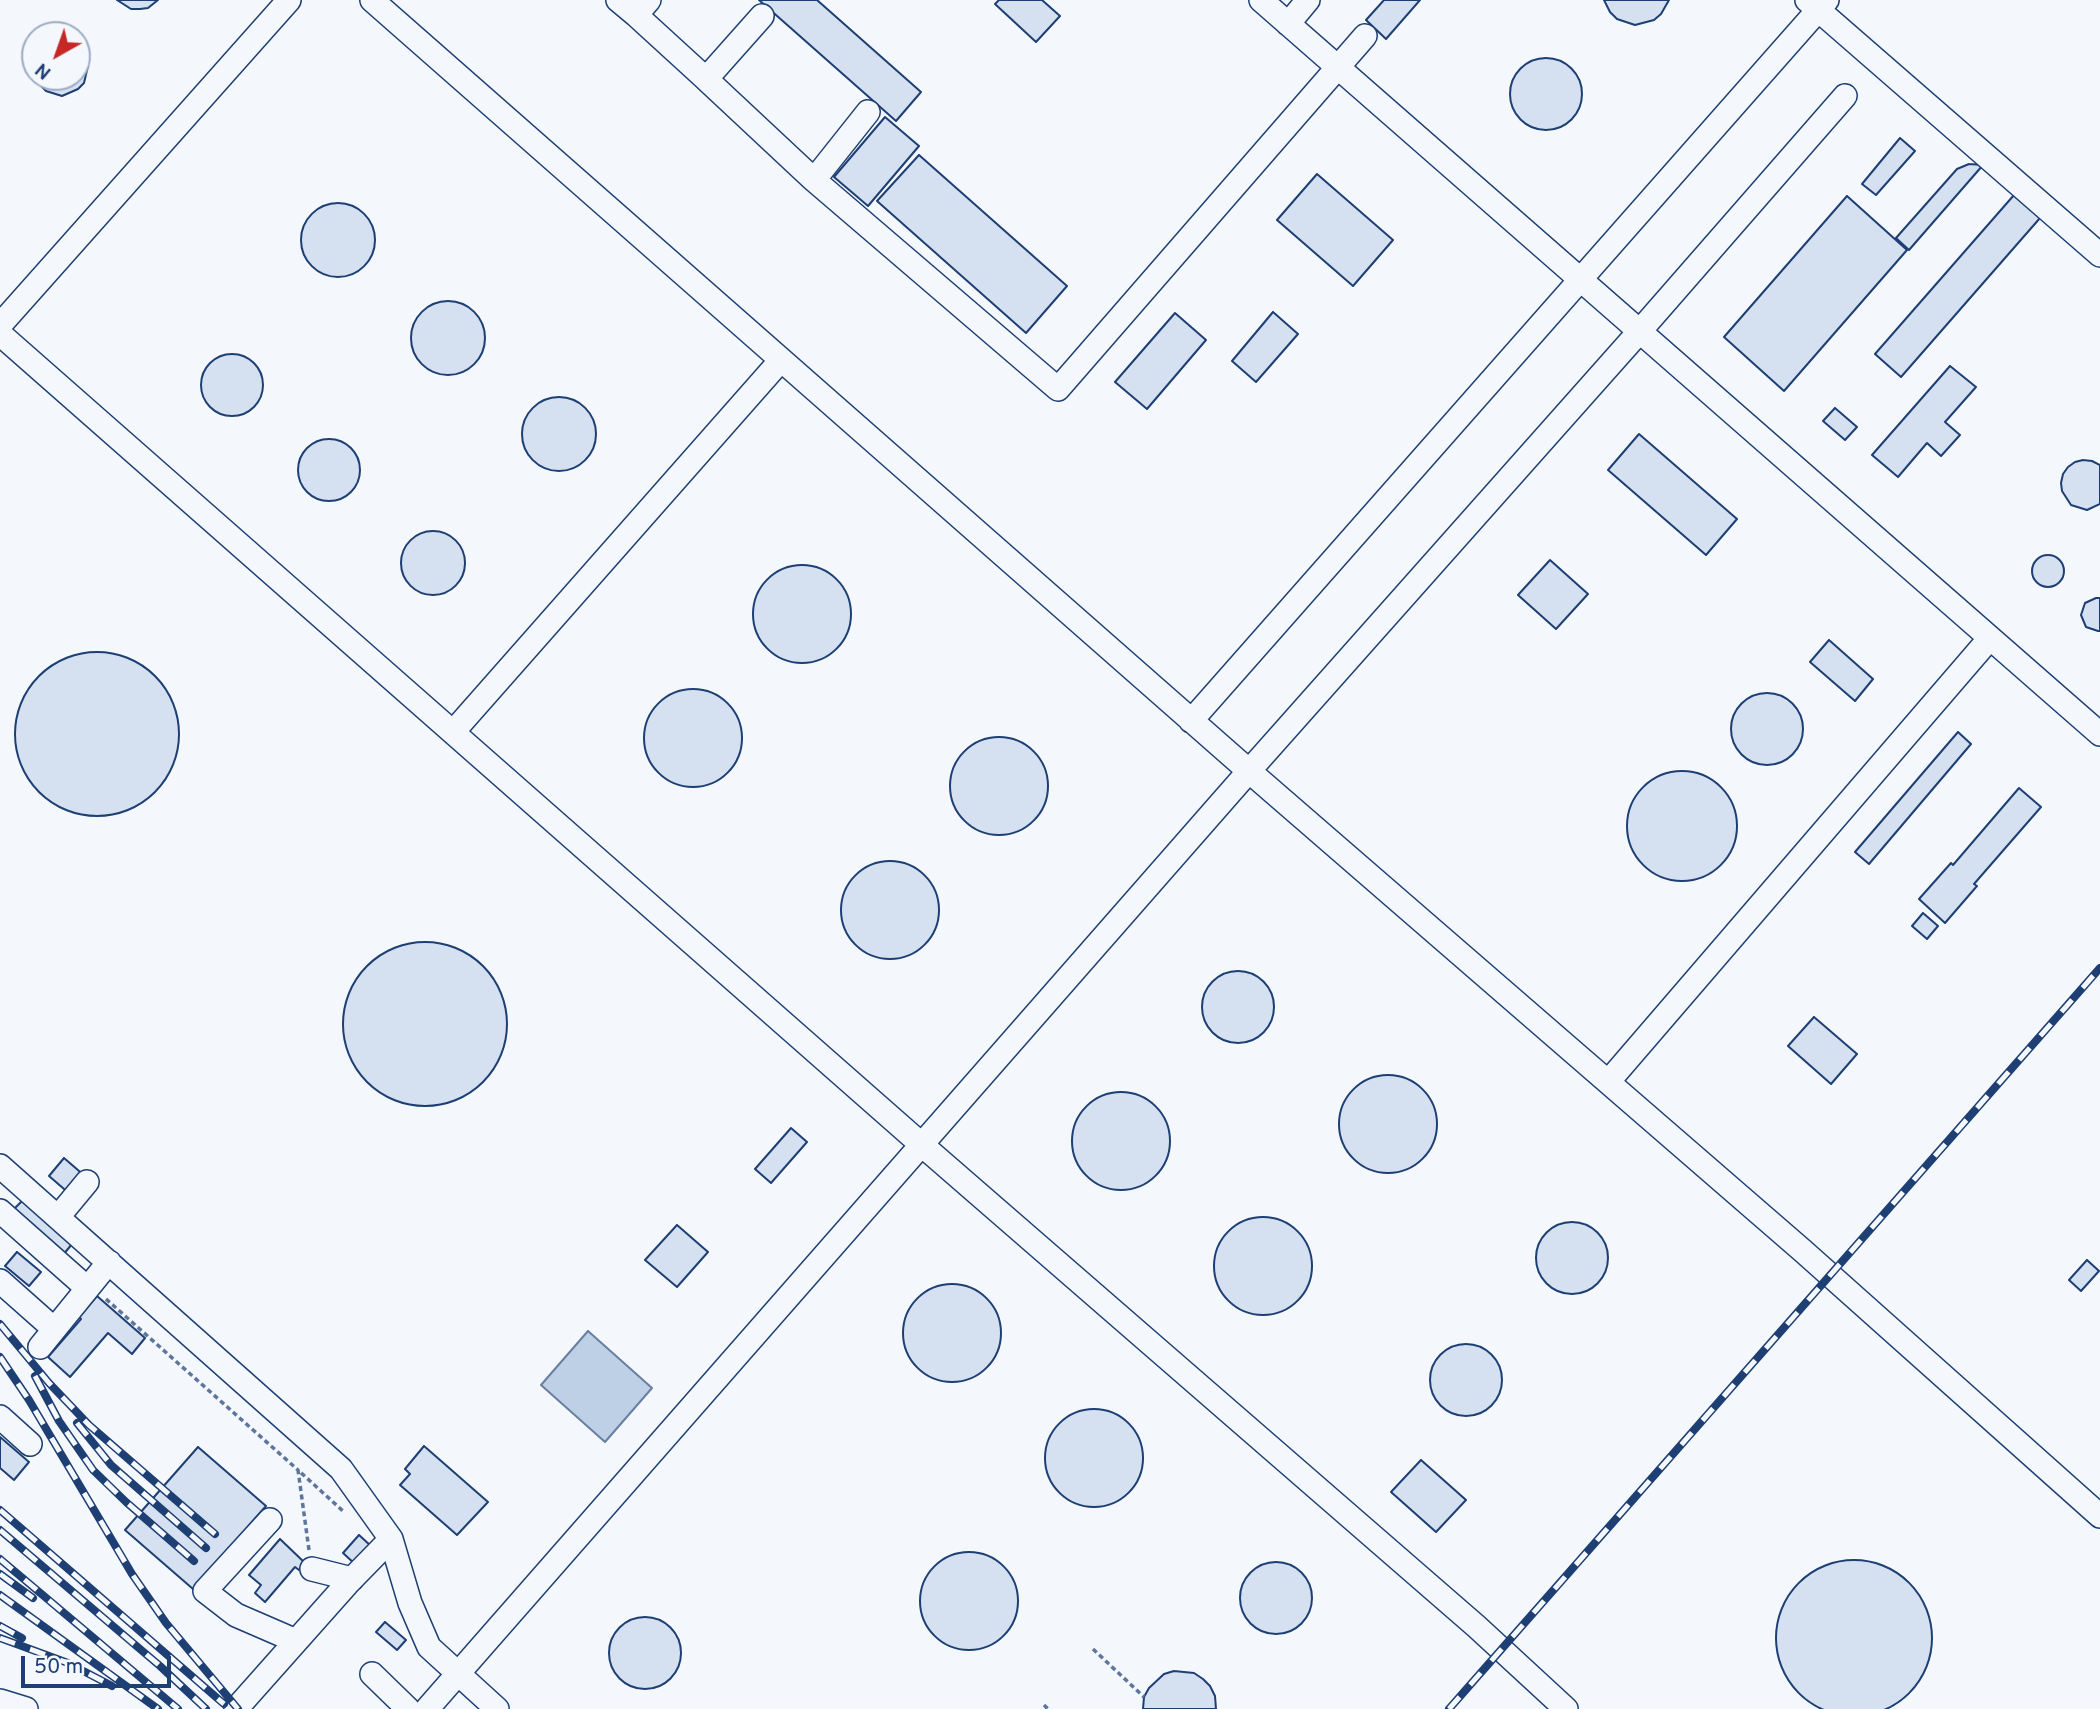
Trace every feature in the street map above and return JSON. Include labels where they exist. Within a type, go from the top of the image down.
[{"type":"lane","points":[[0,326],[289,0]]},
{"type":"lane","points":[[372,0],[1191,721],[1803,1251],[2100,1516]]},
{"type":"lane","points":[[618,0],[642,8],[706,79],[814,180],[1058,389],[1365,36]]},
{"type":"lane","points":[[1261,0],[2100,734]]},
{"type":"lane","points":[[1288,24],[1308,0]]},
{"type":"lane","points":[[1191,721],[1580,281],[1817,3],[2100,255]]},
{"type":"lane","points":[[706,79],[762,16]]},
{"type":"lane","points":[[427,1709],[1845,96]]},
{"type":"lane","points":[[814,180],[868,112]]},
{"type":"lane","points":[[0,334],[922,1145],[1476,1626],[1566,1709]]},
{"type":"lane","points":[[453,732],[781,360]]},
{"type":"lane","points":[[1608,1082],[1990,638]]},
{"type":"lane","points":[[0,1166],[341,1469],[391,1539],[410,1603],[429,1647],[497,1709]]},
{"type":"lane","points":[[58,1217],[87,1182]]},
{"type":"lane","points":[[23,1186],[0,1212],[88,1286]]},
{"type":"lane","points":[[40,1347],[109,1262]]},
{"type":"lane","points":[[0,1281],[54,1329]]},
{"type":"lane","points":[[0,1417],[30,1444]]},
{"type":"lane","points":[[270,1520],[205,1591],[236,1615],[296,1642]]},
{"type":"lane","points":[[236,1709],[391,1539]]},
{"type":"lane","points":[[312,1569],[352,1579]]},
{"type":"lane","points":[[372,1674],[408,1709]]},
{"type":"lane","points":[[0,1701],[26,1709]]},
{"type":"path","points":[[88,1286],[349,1516]]},
{"type":"path","points":[[298,1470],[312,1569]]},
{"type":"path","points":[[1093,1649],[1144,1697]]},
{"type":"water","points":[[588,1331],[652,1388],[605,1442],[541,1385]]},
{"type":"building","points":[[117,0],[158,0],[148,8],[131,9]]},
{"type":"building","points":[[759,0],[817,0],[921,92],[896,121]]},
{"type":"building","points":[[999,0],[1042,0],[1060,16],[1036,42],[995,4]]},
{"type":"building","points":[[1384,0],[1420,0],[1386,39],[1366,20]]},
{"type":"building","points":[[1604,0],[1669,0],[1654,20],[1635,25],[1617,19]]},
{"type":"building","points":[[1553,58],[1572,68],[1580,80],[1580,108],[1572,120],[1560,128],[1539,130],[1520,120],[1512,108],[1510,87],[1520,68],[1532,60]]},
{"type":"building","points":[[46,91],[73,91],[62,96]]},
{"type":"building","points":[[885,117],[919,146],[868,206],[834,177]]},
{"type":"building","points":[[1900,138],[1915,151],[1876,195],[1862,184]]},
{"type":"building","points":[[919,155],[1067,286],[1026,333],[877,201]]},
{"type":"building","points":[[1969,164],[1983,165],[1909,250],[1896,238],[1957,169]]},
{"type":"building","points":[[1317,174],[1393,240],[1353,286],[1277,220]]},
{"type":"building","points":[[2014,195],[2040,218],[1901,377],[1875,354]]},
{"type":"building","points":[[1847,196],[1907,250],[1784,391],[1724,337]]},
{"type":"building","points":[[345,203],[365,213],[373,226],[373,254],[365,267],[352,275],[331,277],[311,267],[303,254],[301,233],[311,213],[324,205]]},
{"type":"building","points":[[455,301],[475,311],[483,324],[483,352],[475,365],[462,373],[441,375],[421,365],[413,352],[411,331],[421,311],[434,303]]},
{"type":"building","points":[[1273,312],[1298,334],[1256,382],[1232,361]]},
{"type":"building","points":[[1175,313],[1206,340],[1147,409],[1115,382]]},
{"type":"building","points":[[226,354],[238,354],[254,363],[261,373],[261,397],[254,407],[238,416],[226,416],[215,411],[206,402],[201,391],[201,379],[206,368],[215,359]]},
{"type":"building","points":[[1950,366],[1976,387],[1945,422],[1960,435],[1941,456],[1927,443],[1898,477],[1872,455]]},
{"type":"building","points":[[552,397],[566,397],[580,403],[590,413],[596,434],[594,448],[580,465],[566,471],[552,471],[538,465],[528,455],[522,441],[522,427],[528,413],[538,403]]},
{"type":"building","points":[[1835,408],[1857,427],[1845,440],[1823,421]]},
{"type":"building","points":[[1639,434],[1737,519],[1706,555],[1608,470]]},
{"type":"building","points":[[323,439],[335,439],[351,448],[358,458],[358,482],[351,492],[335,501],[323,501],[312,496],[303,487],[298,476],[298,464],[303,453],[312,444]]},
{"type":"building","points":[[2083,460],[2100,465],[2100,504],[2087,510],[2071,505],[2062,491],[2061,483],[2068,467]]},
{"type":"building","points":[[433,531],[451,537],[459,545],[465,563],[459,581],[451,589],[433,595],[415,589],[407,581],[401,563],[407,545],[415,537]]},
{"type":"building","points":[[2048,555],[2060,559],[2064,571],[2060,583],[2048,587],[2036,583],[2032,571],[2036,559]]},
{"type":"building","points":[[1550,560],[1588,594],[1556,629],[1518,595]]},
{"type":"building","points":[[802,565],[821,569],[837,579],[847,595],[851,614],[847,633],[837,649],[821,659],[802,663],[783,659],[767,649],[757,633],[753,614],[757,595],[767,579],[783,569]]},
{"type":"building","points":[[2100,598],[2100,631],[2086,627],[2081,615],[2085,603]]},
{"type":"building","points":[[1829,640],[1873,679],[1855,701],[1810,662]]},
{"type":"building","points":[[97,652],[128,658],[155,676],[173,703],[179,734],[173,765],[155,792],[128,810],[97,816],[66,810],[39,792],[21,765],[15,734],[21,703],[39,676],[66,658]]},
{"type":"building","points":[[693,689],[712,693],[728,703],[738,719],[742,738],[738,757],[728,773],[712,783],[693,787],[674,783],[658,773],[648,757],[644,738],[648,719],[658,703],[674,693]]},
{"type":"building","points":[[1774,693],[1793,703],[1801,715],[1801,743],[1793,755],[1781,763],[1760,765],[1741,755],[1733,743],[1731,722],[1741,703],[1753,695]]},
{"type":"building","points":[[1958,732],[1971,744],[1869,864],[1855,852]]},
{"type":"building","points":[[999,737],[1018,741],[1034,751],[1044,767],[1048,786],[1044,805],[1034,821],[1018,831],[999,835],[980,831],[964,821],[954,805],[950,786],[954,767],[964,751],[980,741]]},
{"type":"building","points":[[1682,771],[1703,776],[1721,787],[1732,805],[1737,826],[1732,847],[1721,865],[1703,876],[1682,881],[1661,876],[1643,865],[1632,847],[1627,826],[1632,805],[1643,787],[1661,776]]},
{"type":"building","points":[[2019,788],[2041,807],[1974,884],[1977,886],[1945,923],[1919,899],[1951,863],[1953,865]]},
{"type":"building","points":[[890,861],[909,865],[925,875],[935,891],[939,910],[935,929],[925,945],[909,955],[890,959],[871,955],[855,945],[845,929],[841,910],[845,891],[855,875],[871,865]]},
{"type":"building","points":[[1923,913],[1938,926],[1927,939],[1912,926]]},
{"type":"building","points":[[425,942],[456,948],[483,966],[501,993],[507,1024],[501,1055],[483,1082],[456,1100],[425,1106],[394,1100],[367,1082],[349,1055],[343,1024],[349,993],[367,966],[394,948]]},
{"type":"building","points":[[1245,971],[1264,981],[1272,993],[1272,1021],[1264,1033],[1252,1041],[1231,1043],[1212,1033],[1204,1021],[1202,1000],[1212,981],[1224,973]]},
{"type":"building","points":[[1814,1017],[1857,1054],[1831,1084],[1788,1046]]},
{"type":"building","points":[[1388,1075],[1407,1079],[1423,1089],[1433,1105],[1437,1124],[1433,1143],[1423,1159],[1407,1169],[1388,1173],[1369,1169],[1353,1159],[1343,1143],[1339,1124],[1343,1105],[1353,1089],[1369,1079]]},
{"type":"building","points":[[1121,1092],[1140,1096],[1156,1106],[1166,1122],[1170,1141],[1166,1160],[1156,1176],[1140,1186],[1121,1190],[1102,1186],[1086,1176],[1076,1160],[1072,1141],[1076,1122],[1086,1106],[1102,1096]]},
{"type":"building","points":[[791,1128],[807,1142],[771,1183],[755,1169]]},
{"type":"building","points":[[64,1158],[86,1177],[71,1195],[49,1176]]},
{"type":"building","points":[[23,1200],[72,1244],[63,1255],[13,1210]]},
{"type":"building","points":[[1263,1217],[1282,1221],[1298,1231],[1308,1247],[1312,1266],[1308,1285],[1298,1301],[1282,1311],[1263,1315],[1244,1311],[1228,1301],[1218,1285],[1214,1266],[1218,1247],[1228,1231],[1244,1221]]},
{"type":"building","points":[[1579,1222],[1598,1232],[1606,1244],[1606,1272],[1598,1284],[1586,1292],[1565,1294],[1546,1284],[1538,1272],[1536,1251],[1546,1232],[1558,1224]]},
{"type":"building","points":[[677,1225],[708,1252],[677,1287],[645,1260]]},
{"type":"building","points":[[17,1252],[41,1272],[29,1286],[5,1266]]},
{"type":"building","points":[[2087,1260],[2099,1271],[2081,1291],[2069,1280]]},
{"type":"building","points":[[952,1284],[971,1288],[987,1298],[997,1314],[1001,1333],[997,1352],[987,1368],[971,1378],[952,1382],[933,1378],[917,1368],[907,1352],[903,1333],[907,1314],[917,1298],[933,1288]]},
{"type":"building","points":[[97,1296],[145,1338],[132,1354],[108,1333],[70,1377],[48,1357]]},
{"type":"building","points":[[1473,1344],[1492,1354],[1500,1366],[1500,1394],[1492,1406],[1480,1414],[1459,1416],[1440,1406],[1432,1394],[1430,1373],[1440,1354],[1452,1346]]},
{"type":"building","points":[[1094,1409],[1113,1413],[1129,1423],[1139,1439],[1143,1458],[1139,1477],[1129,1493],[1113,1503],[1094,1507],[1075,1503],[1059,1493],[1049,1477],[1045,1458],[1049,1439],[1059,1423],[1075,1413]]},
{"type":"building","points":[[0,1437],[29,1462],[14,1480],[0,1468]]},
{"type":"building","points":[[424,1446],[488,1502],[457,1535],[400,1485],[410,1474],[405,1469]]},
{"type":"building","points":[[198,1447],[266,1506],[193,1589],[125,1530]]},
{"type":"building","points":[[1421,1460],[1466,1500],[1436,1532],[1391,1492]]},
{"type":"building","points":[[359,1535],[372,1547],[356,1565],[343,1553]]},
{"type":"building","points":[[280,1539],[305,1563],[299,1570],[295,1567],[265,1602],[255,1593],[261,1585],[249,1575]]},
{"type":"building","points":[[969,1552],[988,1556],[1004,1566],[1014,1582],[1018,1601],[1014,1620],[1004,1636],[988,1646],[969,1650],[950,1646],[934,1636],[924,1620],[920,1601],[924,1582],[934,1566],[950,1556]]},
{"type":"building","points":[[1854,1560],[1884,1566],[1909,1583],[1926,1608],[1932,1638],[1926,1668],[1909,1693],[1884,1710],[1854,1716],[1824,1710],[1799,1693],[1782,1668],[1776,1638],[1782,1608],[1799,1583],[1824,1566]]},
{"type":"building","points":[[1283,1562],[1302,1572],[1310,1584],[1310,1612],[1302,1624],[1290,1632],[1269,1634],[1250,1624],[1242,1612],[1240,1591],[1250,1572],[1262,1564]]},
{"type":"building","points":[[652,1617],[671,1627],[679,1639],[679,1667],[671,1679],[659,1687],[638,1689],[619,1679],[611,1667],[609,1646],[619,1627],[631,1619]]},
{"type":"building","points":[[385,1622],[406,1640],[397,1650],[376,1632]]},
{"type":"building","points":[[1174,1671],[1194,1673],[1203,1679],[1215,1696],[1216,1709],[1143,1709],[1144,1697],[1149,1688],[1164,1674]]},
{"type":"railway","points":[[1449,1709],[2100,968]]},
{"type":"railway","points":[[0,1324],[49,1383],[89,1425],[215,1534]]},
{"type":"railway","points":[[0,1357],[29,1400],[132,1574],[166,1623],[238,1709]]},
{"type":"railway","points":[[35,1376],[59,1421],[93,1470],[194,1561]]},
{"type":"railway","points":[[77,1423],[111,1465],[206,1548]]},
{"type":"railway","points":[[0,1510],[224,1704]]},
{"type":"railway","points":[[0,1530],[160,1666],[206,1709]]},
{"type":"railway","points":[[0,1559],[178,1709]]},
{"type":"railway","points":[[0,1574],[33,1598]]},
{"type":"railway","points":[[0,1595],[158,1709]]},
{"type":"railway","points":[[0,1626],[22,1638]]},
{"type":"railway","points":[[0,1638],[68,1663],[112,1686]]}]
